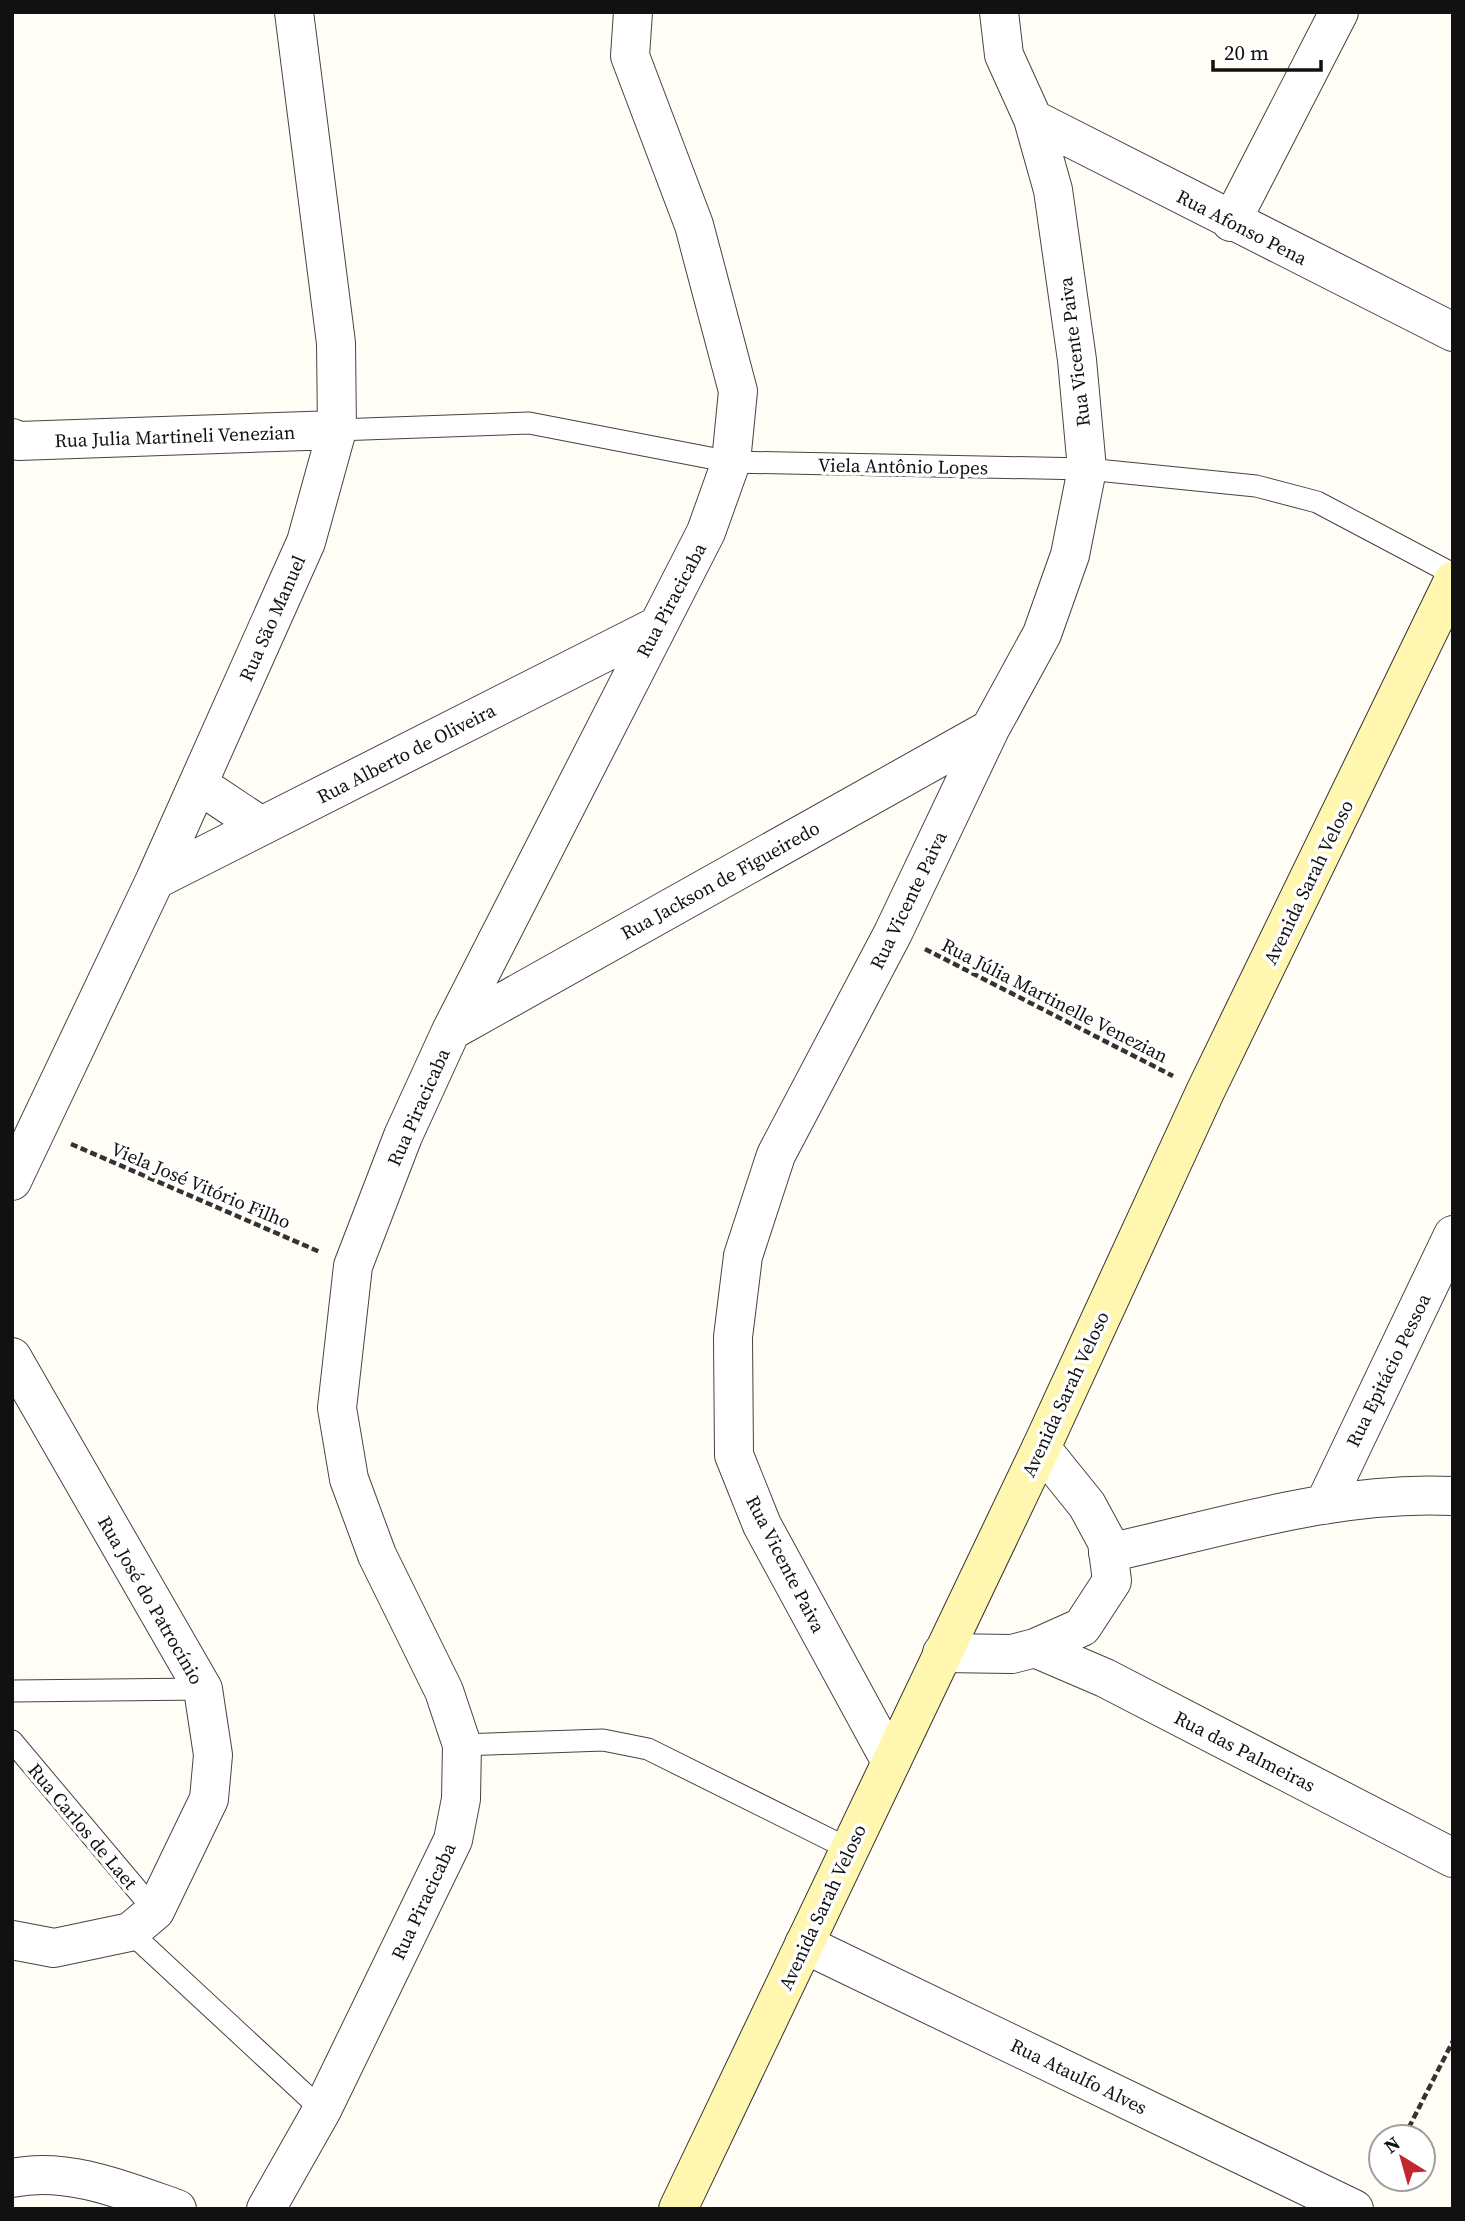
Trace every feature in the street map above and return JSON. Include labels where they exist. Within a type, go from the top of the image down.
[{"type":"main road","name":"Avenida Sarah Veloso","points":[[678,2209],[1041,1448],[1205,1092],[1450,593]]},
{"type":"street","name":"Rua São Manuel","points":[[12,1181],[155,880],[306,542],[337,430],[336,343],[294,12]]},
{"type":"street","name":"Rua Piracicaba","points":[[266,2209],[323,2110],[453,1840],[461,1798],[462,1745],[444,1690],[377,1555],[349,1479],[337,1408],[353,1266],[403,1136],[451,1031],[706,532],[731,462],[738,391],[694,225],[630,56],[633,12]]},
{"type":"street","name":"Rua Vicente Paiva","points":[[891,1762],[762,1525],[734,1455],[733,1337],[743,1256],[776,1155],[893,933],[990,729],[1042,634],[1070,555],[1087,469],[1077,360],[1053,190],[1033,119],[1004,55],[999,12]]},
{"type":"street","points":[[1231,222],[1339,12]]},
{"type":"street","name":"Rua Afonso Pena","points":[[1033,119],[1231,222],[1453,332]]},
{"type":"street","name":"Rua Julia Martineli Venezian","points":[[12,438],[18,441],[337,430]]},
{"type":"street","name":"Rua Alberto de Oliveira","points":[[155,880],[657,626]]},
{"type":"street","name":"Rua Jackson de Figueiredo","points":[[451,1031],[990,729]]},
{"type":"street","points":[[198,784],[261,826]]},
{"type":"street","name":"Rua Epitácio Pessoa","points":[[1324,1505],[1453,1235]]},
{"type":"street","name":"Rua José do Patrocínio","points":[[12,1357],[203,1689],[214,1755],[209,1799],[142,1922]]},
{"type":"street","points":[[942,1653],[1012,1654],[1035,1648],[1082,1628],[1112,1581],[1107,1542],[1087,1505],[1041,1448]]},
{"type":"street","points":[[1108,1553],[1324,1505],[1419,1494],[1453,1496]]},
{"type":"street","name":"Rua das Palmeiras","points":[[1035,1648],[1105,1678],[1453,1858]]},
{"type":"street","points":[[12,1940],[54,1948],[142,1922]]},
{"type":"street","name":"Rua Ataulfo Alves","points":[[804,1944],[1354,2209]]},
{"type":"street","points":[[12,2178],[27,2175],[75,2178],[126,2191],[177,2209]]},
{"type":"lane","name":"Viela Antônio Lopes","points":[[337,430],[529,424],[731,462],[1087,469],[1256,486],[1317,502],[1450,593]]},
{"type":"lane","points":[[12,1691],[203,1689]]},
{"type":"lane","points":[[462,1745],[603,1740],[648,1749],[849,1849]]},
{"type":"lane","name":"Rua Carlos de Laet","points":[[12,1741],[142,1922],[323,2110]]},
{"type":"path","name":"Rua Júlia Martinelle Venezian","points":[[893,933],[1205,1092]]},
{"type":"path","name":"Viela José Vitório Filho","points":[[38,1130],[353,1266]]},
{"type":"path","points":[[1411,2123],[1453,2041]]}]
